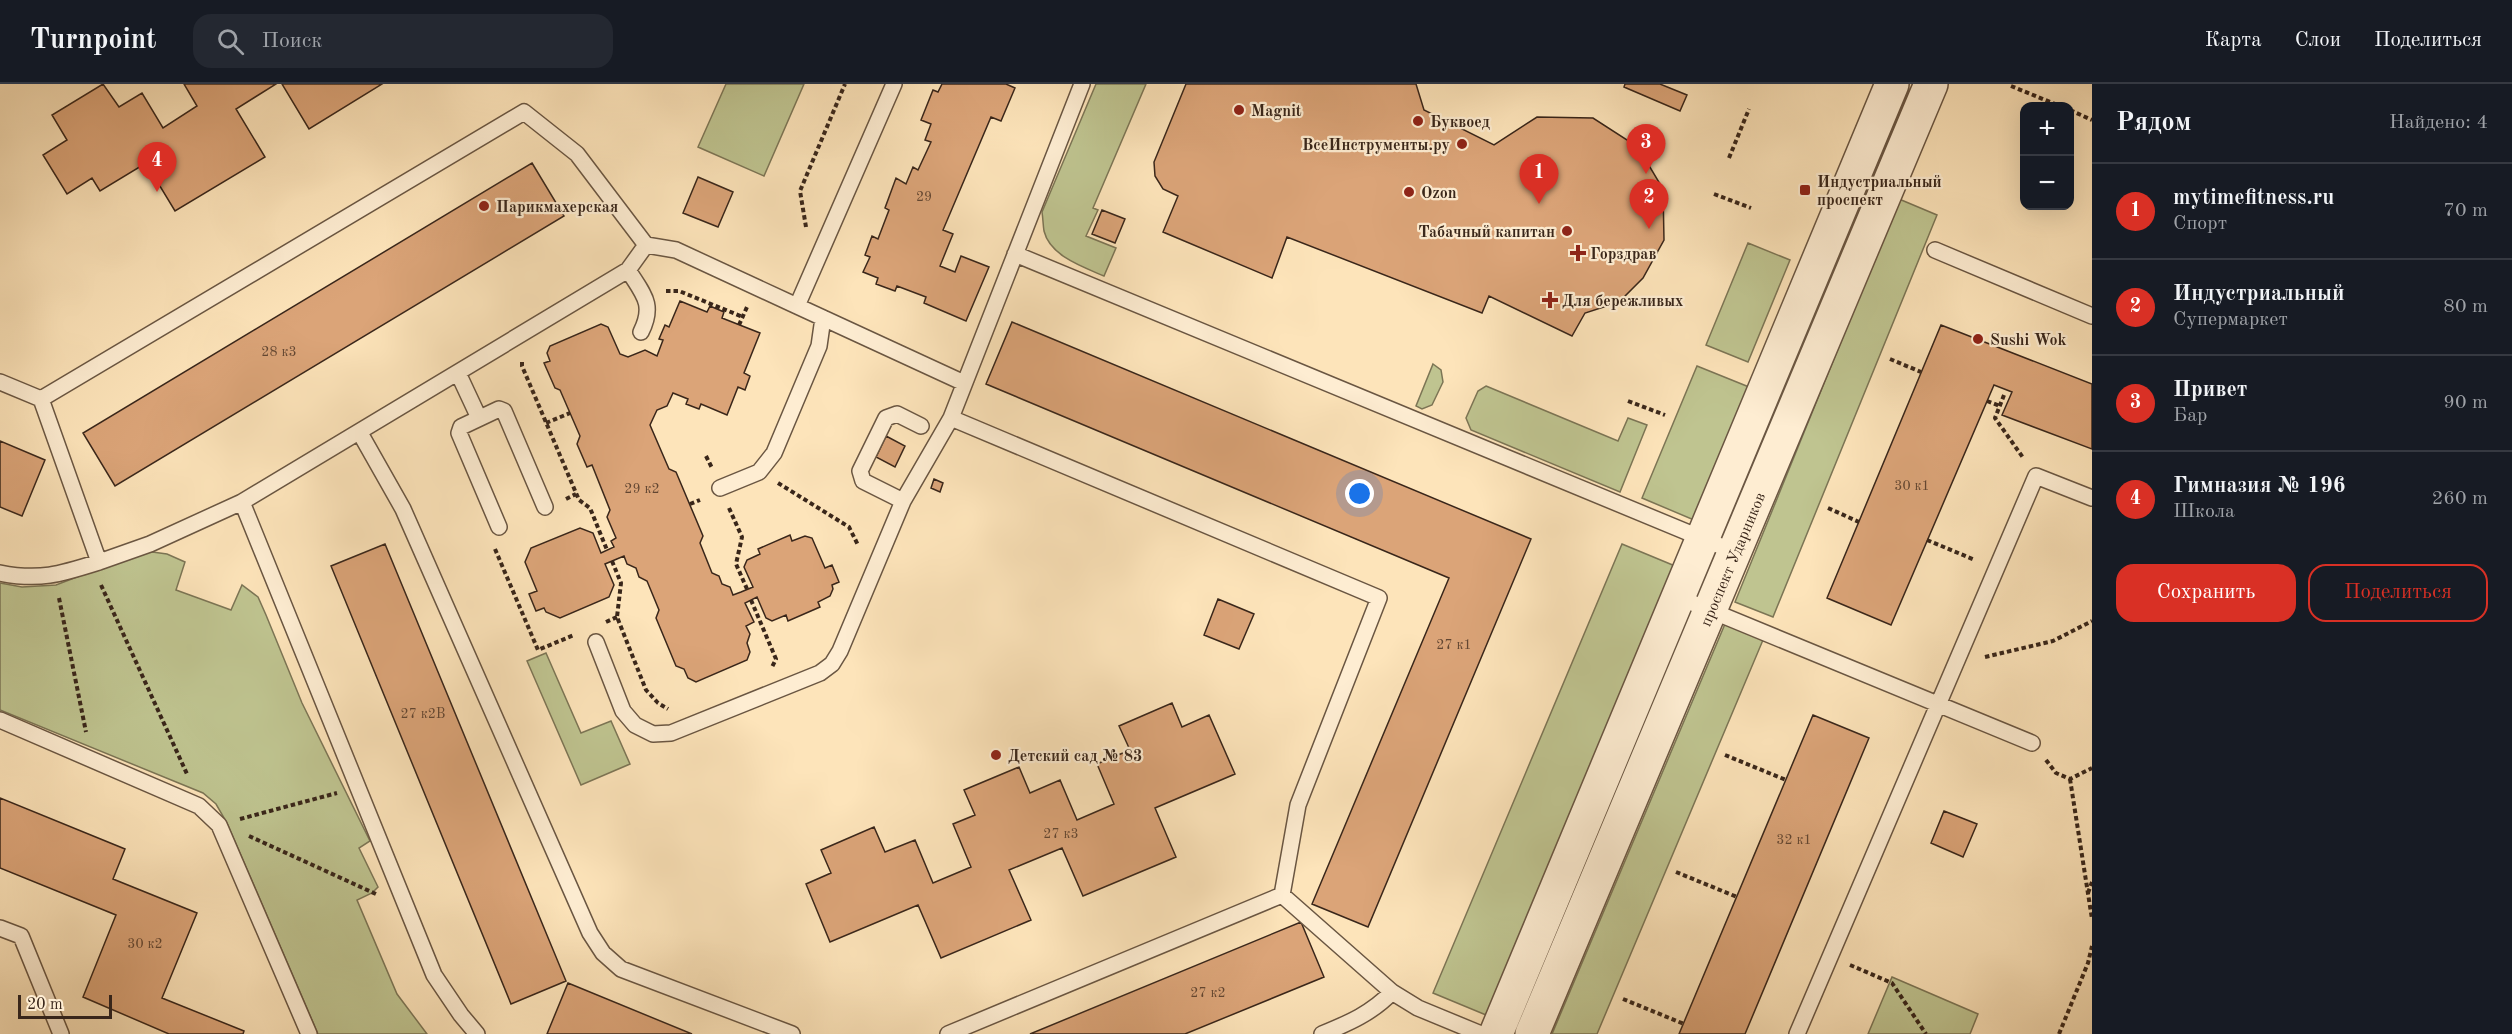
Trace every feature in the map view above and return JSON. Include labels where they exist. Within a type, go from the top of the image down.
[{"type":"street","points":[[1496,1034],[1892,84]]},
{"type":"street","name":"проспект Ударников","points":[[1532,1034],[1931,84]]},
{"type":"lane","points":[[797,306],[894,84]]},
{"type":"lane","points":[[596,642],[623,711],[635,725],[653,734],[671,733],[820,673],[832,664],[840,651],[903,501],[951,418],[1082,84]]},
{"type":"lane","points":[[41,399],[524,112],[577,154],[646,245],[676,250],[964,383]]},
{"type":"lane","points":[[0,573],[20,577],[54,577],[150,544],[242,502],[628,270],[646,245]]},
{"type":"lane","points":[[1935,250],[2092,316]]},
{"type":"lane","points":[[1015,254],[1736,552]]},
{"type":"lane","points":[[628,270],[647,301],[648,317],[641,332]]},
{"type":"lane","points":[[720,488],[759,472],[774,453],[819,346],[823,318]]},
{"type":"lane","points":[[458,373],[479,418]]},
{"type":"lane","points":[[0,382],[41,399],[99,562]]},
{"type":"lane","points":[[499,527],[459,433],[461,427],[499,409],[504,411],[545,507]]},
{"type":"lane","points":[[903,501],[863,481],[860,471],[886,418],[891,414],[897,414],[921,426]]},
{"type":"lane","points":[[951,418],[1379,598],[1298,805],[1282,896]]},
{"type":"lane","points":[[360,433],[403,509],[590,933],[603,953],[621,969],[792,1034]]},
{"type":"lane","points":[[1797,1034],[2036,476],[2092,498]]},
{"type":"lane","points":[[242,502],[434,975],[477,1034]]},
{"type":"lane","points":[[1678,597],[2032,742]]},
{"type":"lane","points":[[0,720],[199,806],[219,825],[309,1034]]},
{"type":"lane","points":[[1282,896],[1392,992],[1418,1008],[1481,1034]]},
{"type":"lane","points":[[948,1034],[1282,896]]},
{"type":"lane","points":[[0,928],[21,936],[61,1034]]},
{"type":"lane","points":[[1322,1034],[1360,1018],[1378,1007],[1392,992]]},
{"type":"path","points":[[813,269],[800,191],[845,84]]},
{"type":"path","points":[[2011,86],[2050,102]]},
{"type":"path","points":[[1729,158],[1749,109]]},
{"type":"path","points":[[2074,112],[2092,120]]},
{"type":"path","points":[[1714,194],[1751,208]]},
{"type":"path","points":[[647,301],[662,292],[679,291],[743,317]]},
{"type":"path","points":[[522,334],[528,348],[523,356],[522,366],[576,494],[579,500],[590,508],[607,550]]},
{"type":"path","points":[[1890,359],[1921,372]]},
{"type":"path","points":[[2004,395],[1995,418],[2036,476]]},
{"type":"path","points":[[1628,401],[1665,415]]},
{"type":"path","points":[[1987,401],[2000,406]]},
{"type":"path","points":[[546,423],[570,413]]},
{"type":"path","points":[[706,456],[742,537],[736,564],[747,589]]},
{"type":"path","points":[[759,472],[849,527],[873,571]]},
{"type":"path","points":[[545,507],[576,494]]},
{"type":"path","points":[[1828,508],[1859,522]]},
{"type":"path","points":[[499,527],[488,532],[538,650],[577,633]]},
{"type":"path","points":[[1927,540],[1995,568]]},
{"type":"path","points":[[612,561],[621,583],[617,617],[646,690],[658,704],[677,714],[690,715],[694,724]]},
{"type":"path","points":[[54,577],[90,749],[86,758]]},
{"type":"path","points":[[752,600],[776,659],[759,698]]},
{"type":"path","points":[[597,626],[617,617]]},
{"type":"path","points":[[1955,664],[2053,641],[2092,621]]},
{"type":"path","points":[[2032,742],[2056,773],[2070,779],[2092,768]]},
{"type":"path","points":[[1725,756],[1786,780]]},
{"type":"path","points":[[2070,779],[2092,919]]},
{"type":"path","points":[[219,825],[358,788]]},
{"type":"path","points":[[240,832],[407,908]]},
{"type":"path","points":[[1676,872],[1737,897]]},
{"type":"path","points":[[2088,892],[2092,882]]},
{"type":"path","points":[[2059,1034],[2088,963],[2092,945]]},
{"type":"path","points":[[1830,956],[1892,982],[1926,1034]]},
{"type":"path","points":[[1623,999],[1683,1024]]},
{"type":"green space","points":[[726,84],[804,84],[764,176],[698,147]]},
{"type":"green space","points":[[1096,84],[1146,84],[1093,208],[1098,210],[1086,236],[1116,248],[1104,276],[1068,260],[1053,247],[1044,231],[1042,212]]},
{"type":"green space","points":[[1899,199],[1937,215],[1773,617],[1735,602]]},
{"type":"green space","points":[[1748,243],[1790,260],[1748,362],[1706,345]]},
{"type":"green space","points":[[1433,364],[1441,370],[1443,382],[1432,405],[1422,409],[1416,406]]},
{"type":"green space","points":[[1697,366],[1749,387],[1694,520],[1642,498]]},
{"type":"green space","points":[[1486,386],[1618,441],[1628,418],[1647,425],[1620,492],[1471,430],[1466,418],[1478,391]]},
{"type":"green space","points":[[1622,544],[1675,566],[1486,1015],[1433,993]]},
{"type":"green space","points":[[145,551],[167,554],[185,562],[176,590],[231,610],[242,585],[258,597],[302,703],[370,841],[359,848],[378,887],[372,893],[357,900],[397,994],[427,1034],[318,1034],[227,823],[216,804],[203,793],[0,710],[0,583],[22,587],[56,585]]},
{"type":"green space","points":[[1725,624],[1763,640],[1597,1034],[1552,1034]]},
{"type":"green space","points":[[546,653],[581,733],[611,721],[630,764],[581,785],[527,661]]},
{"type":"green space","points":[[1892,977],[1978,1014],[1970,1034],[1868,1034]]},
{"type":"building","points":[[103,84],[119,107],[142,93],[163,128],[197,106],[184,84],[276,84],[236,109],[265,157],[175,211],[146,163],[100,191],[92,178],[67,194],[43,155],[67,140],[52,115]]},
{"type":"building","points":[[282,84],[382,84],[309,129]]},
{"type":"building","points":[[942,84],[1006,84],[1015,88],[1001,121],[991,117],[943,230],[953,234],[940,266],[955,272],[961,256],[989,267],[966,321],[924,303],[926,297],[897,286],[895,291],[876,284],[878,278],[863,272],[870,257],[865,255],[872,236],[878,239],[889,210],[885,208],[896,178],[906,184],[913,167],[918,170],[931,142],[925,140],[931,124],[921,120],[933,90],[938,92]]},
{"type":"building","points":[[1186,84],[1416,84],[1424,110],[1494,145],[1537,117],[1593,118],[1638,147],[1663,189],[1664,240],[1643,278],[1619,302],[1585,313],[1572,336],[1489,296],[1482,313],[1287,237],[1272,278],[1163,232],[1178,196],[1163,189],[1155,176],[1154,162]]},
{"type":"building","points":[[1625,84],[1660,84],[1687,95],[1680,111],[1624,87]]},
{"type":"building","points":[[532,163],[564,216],[115,486],[83,433]]},
{"type":"building","points":[[698,177],[733,192],[718,227],[683,213]]},
{"type":"building","points":[[1102,210],[1125,219],[1115,243],[1092,234]]},
{"type":"building","points":[[680,301],[707,312],[710,306],[724,312],[722,318],[760,333],[744,373],[750,376],[745,390],[738,387],[727,415],[701,404],[699,409],[686,404],[688,399],[673,393],[667,406],[657,410],[650,425],[669,469],[676,472],[703,536],[700,543],[712,573],[719,576],[722,584],[730,587],[733,595],[741,592],[753,587],[744,567],[747,560],[760,554],[758,549],[790,535],[792,541],[805,536],[812,538],[825,568],[832,565],[839,582],[832,585],[830,596],[818,602],[820,607],[788,621],[786,615],[772,621],[766,618],[757,597],[745,603],[754,622],[746,626],[750,634],[747,643],[750,652],[747,660],[696,682],[688,678],[684,669],[676,666],[656,618],[659,610],[647,581],[639,577],[636,568],[627,564],[624,556],[605,564],[614,585],[609,597],[560,618],[546,612],[544,608],[536,611],[529,594],[537,591],[525,562],[531,548],[580,528],[593,533],[601,553],[614,547],[611,541],[616,538],[607,517],[610,510],[592,465],[587,467],[577,444],[580,436],[560,390],[555,388],[544,363],[550,361],[547,353],[550,346],[601,324],[608,327],[620,354],[628,357],[645,350],[657,356],[663,340],[659,339],[665,325],[669,327]]},
{"type":"building","points":[[1012,322],[1531,539],[1368,927],[1312,904],[1449,578],[986,384]]},
{"type":"building","points":[[1941,325],[2092,384],[2092,449],[2002,415],[2012,392],[1994,385],[1891,625],[1827,598]]},
{"type":"building","points":[[886,436],[905,446],[895,467],[876,457]]},
{"type":"building","points":[[0,441],[45,460],[22,516],[0,507]]},
{"type":"building","points":[[934,479],[943,483],[940,492],[931,488]]},
{"type":"building","points":[[385,544],[566,981],[511,1004],[331,566]]},
{"type":"building","points":[[1218,599],[1254,614],[1239,649],[1204,635]]},
{"type":"building","points":[[1172,703],[1182,727],[1209,715],[1235,774],[1155,808],[1176,857],[1083,896],[1062,848],[1009,870],[1031,920],[941,958],[918,905],[830,942],[806,884],[831,873],[821,850],[874,827],[885,852],[915,840],[933,883],[971,867],[953,824],[975,815],[964,790],[1019,767],[1030,793],[1060,780],[1077,820],[1114,804],[1097,764],[1130,750],[1119,726]]},
{"type":"building","points":[[1813,715],[1869,738],[1745,1034],[1679,1034]]},
{"type":"building","points":[[0,798],[125,849],[113,879],[197,913],[162,998],[244,1031],[243,1034],[169,1034],[83,997],[116,915],[0,868]]},
{"type":"building","points":[[1944,811],[1977,824],[1963,857],[1931,843]]},
{"type":"building","points":[[1301,922],[1324,977],[1185,1034],[1030,1034]]},
{"type":"building","points":[[568,983],[692,1034],[547,1034]]},
{"type":"place","name":"Magnit","points":[[1239,110]]},
{"type":"place","name":"Буквоед","points":[[1418,121]]},
{"type":"place","name":"ВсеИнструменты.ру","points":[[1462,144]]},
{"type":"place","name":"Привет","points":[[1646,174]]},
{"type":"place","name":"Индустриальный проспект","points":[[1805,190]]},
{"type":"place","name":"Гимназия № 196","points":[[157,192]]},
{"type":"place","name":"Ozon","points":[[1409,192]]},
{"type":"place","name":"mytimefitness.ru","points":[[1539,204]]},
{"type":"place","name":"Парикмахерская","points":[[484,206]]},
{"type":"place","name":"Индустриальный","points":[[1649,229]]},
{"type":"place","name":"Табачный капитан","points":[[1567,231]]},
{"type":"place","name":"Горздрав","points":[[1578,253]]},
{"type":"place","name":"Для бережливых","points":[[1550,300]]},
{"type":"place","name":"Sushi Wok","points":[[1978,339]]},
{"type":"place","name":"Детский сад № 83","points":[[996,755]]}]
